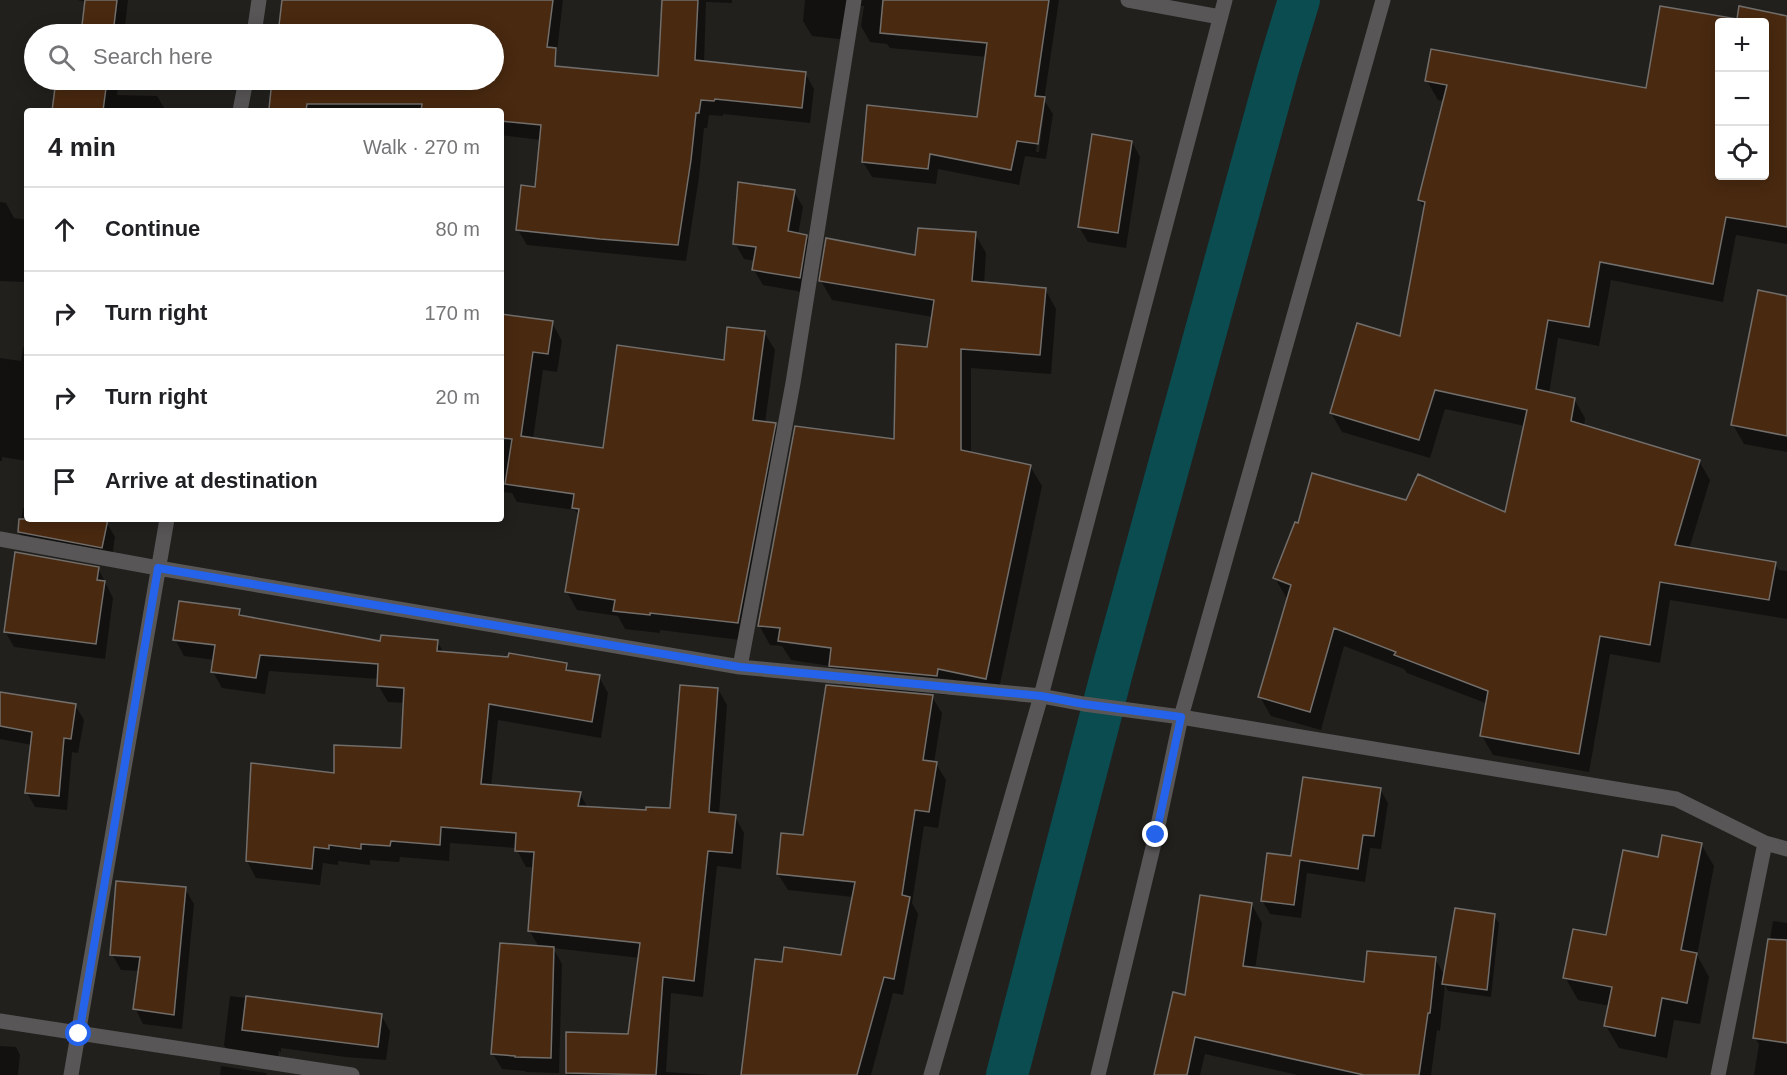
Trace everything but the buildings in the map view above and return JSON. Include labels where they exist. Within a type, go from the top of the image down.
[{"type":"street","points":[[255,24],[259,0]]},
{"type":"street","points":[[740,667],[793,383],[854,0]]},
{"type":"street","points":[[1128,0],[1220,17]]},
{"type":"street","points":[[931,1075],[1041,696],[1225,0]]},
{"type":"street","points":[[1098,1075],[1153,846],[1181,717],[1383,0]]},
{"type":"street","points":[[241,108],[244,90]]},
{"type":"street","points":[[71,1075],[166,522]]},
{"type":"street","points":[[0,539],[740,667],[1041,696],[1676,799],[1765,843],[1787,849]]},
{"type":"street","points":[[1718,1075],[1765,843]]},
{"type":"street","points":[[0,1021],[352,1075]]},
{"type":"waterway","points":[[1007,1075],[1112,672],[1299,0]]},
{"type":"route","points":[[79,1034],[158,568],[740,667],[1041,696],[1181,717],[1156,835]]}]
